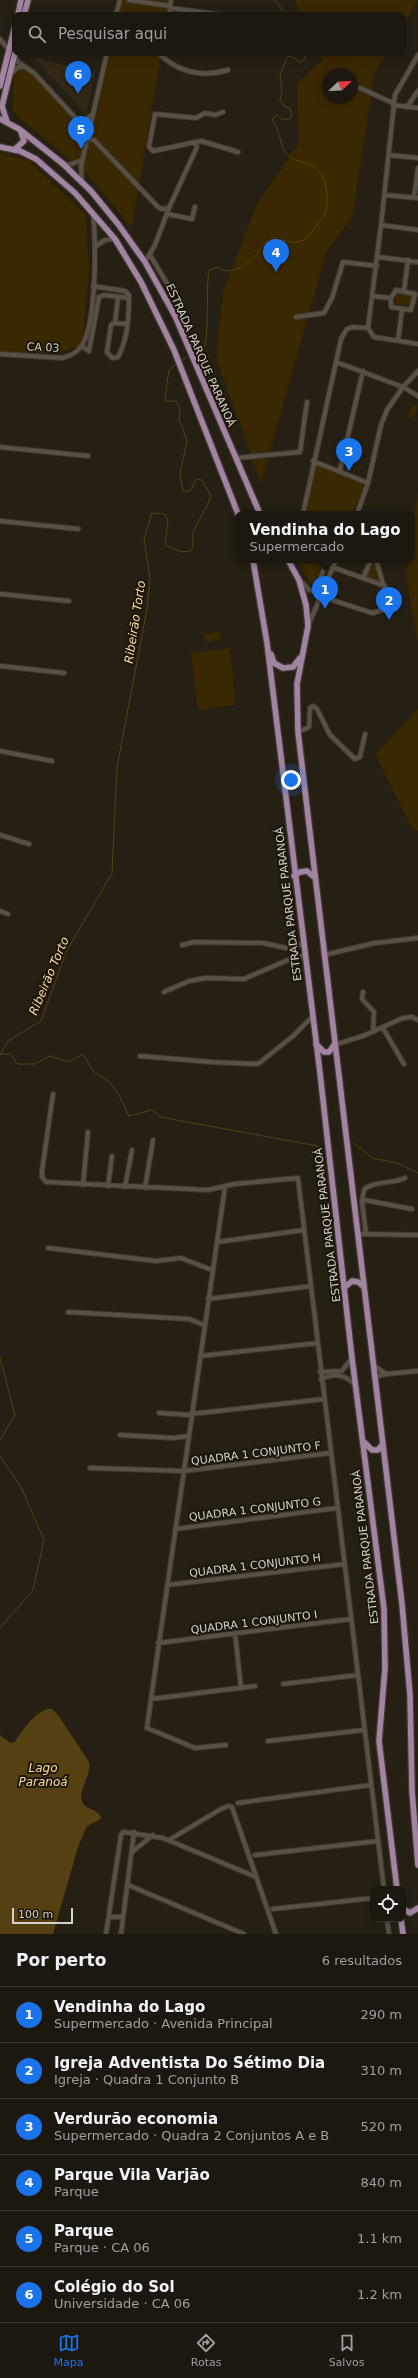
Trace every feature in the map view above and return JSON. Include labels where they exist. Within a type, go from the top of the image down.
[{"type":"main road","points":[[19,12],[21,0]]},
{"type":"main road","points":[[25,12],[28,0]]},
{"type":"main road","points":[[0,86],[12,37]]},
{"type":"main road","points":[[7,122],[2,106],[15,56]]},
{"type":"main road","name":"ESTRADA PARQUE PARANOÁ","points":[[0,119],[19,129],[62,163],[82,183],[118,224],[145,262],[163,292],[188,345],[259,511]]},
{"type":"main road","points":[[14,150],[24,141],[19,129]]},
{"type":"main road","name":"ESTRADA PARQUE PARANOÁ","points":[[0,147],[14,150],[36,159],[60,178],[93,213],[114,239],[141,282],[174,350],[237,511]]},
{"type":"main road","name":"ESTRADA PARQUE PARANOÁ","points":[[254,563],[267,643],[294,876],[327,1135],[355,1385],[384,1609],[385,1668],[379,1741],[397,1886]]},
{"type":"main road","points":[[255,569],[257,563]]},
{"type":"main road","points":[[290,563],[299,580],[306,605],[308,626],[298,684],[298,732],[409,1678],[412,1791],[418,1865]]},
{"type":"main road","points":[[267,643],[274,663],[283,668],[296,664],[303,651]]},
{"type":"main road","points":[[294,876],[300,872],[307,871],[314,878]]},
{"type":"main road","points":[[316,1044],[324,1052],[329,1052],[334,1045]]},
{"type":"main road","points":[[344,1288],[352,1281],[358,1282],[364,1287]]},
{"type":"main road","points":[[363,1440],[372,1450],[378,1450],[382,1445]]},
{"type":"main road","points":[[406,1911],[410,1913],[418,1908]]},
{"type":"main road","points":[[401,1922],[403,1934]]},
{"type":"street","points":[[117,12],[120,0]]},
{"type":"street","points":[[129,0],[203,12]]},
{"type":"street","points":[[169,12],[171,0]]},
{"type":"street","points":[[1,40],[11,41]]},
{"type":"street","points":[[1,40],[10,50]]},
{"type":"street","points":[[418,55],[397,89],[393,105],[382,225],[368,328],[374,337],[418,344]]},
{"type":"street","points":[[16,56],[24,66],[34,73],[85,128],[90,125]]},
{"type":"street","points":[[82,183],[81,175],[87,138],[106,56]]},
{"type":"street","points":[[163,58],[166,62],[197,74],[205,75],[228,70]]},
{"type":"street","points":[[10,76],[14,70],[24,66]]},
{"type":"street","points":[[360,88],[393,105],[418,108]]},
{"type":"street","points":[[407,107],[418,91]]},
{"type":"street","points":[[224,112],[215,115],[205,113],[196,118],[157,113],[154,115],[149,147],[150,150],[196,142],[238,152]]},
{"type":"street","points":[[82,125],[85,119],[93,114]]},
{"type":"street","points":[[74,116],[85,119],[90,125]]},
{"type":"street","points":[[87,138],[94,140],[158,207],[166,210],[169,208]]},
{"type":"street","points":[[145,262],[150,255],[169,208],[197,147],[196,142]]},
{"type":"street","points":[[389,155],[418,158]]},
{"type":"street","points":[[62,163],[70,165],[83,159]]},
{"type":"street","points":[[385,195],[416,198],[418,168]]},
{"type":"street","points":[[167,214],[192,219],[195,206]]},
{"type":"street","points":[[82,346],[89,328],[93,286],[96,246],[93,213]]},
{"type":"street","points":[[382,225],[418,230]]},
{"type":"street","points":[[96,246],[105,240],[114,239]]},
{"type":"street","points":[[150,255],[171,290]]},
{"type":"street","points":[[378,257],[418,262]]},
{"type":"street","points":[[404,290],[408,260]]},
{"type":"street","points":[[296,317],[324,313],[332,298],[343,262],[377,266]]},
{"type":"street","points":[[93,286],[126,291],[129,293],[127,324],[120,354],[117,358],[112,358],[107,352],[111,325],[115,323],[118,297]]},
{"type":"street","points":[[395,290],[404,290],[415,294],[412,310],[392,308],[392,298],[395,290]]},
{"type":"street","name":"CA 03","points":[[0,354],[62,358],[72,356],[82,346],[89,351],[99,297],[104,295],[129,298]]},
{"type":"street","points":[[372,296],[392,298]]},
{"type":"street","points":[[398,340],[402,310]]},
{"type":"street","points":[[115,323],[127,324]]},
{"type":"street","points":[[303,511],[341,339],[347,329],[353,326],[368,328]]},
{"type":"street","points":[[336,362],[403,387],[418,396]]},
{"type":"street","points":[[340,470],[363,371]]},
{"type":"street","points":[[358,511],[368,483],[383,422],[390,404],[418,371]]},
{"type":"street","points":[[236,458],[300,452],[307,402]]},
{"type":"street","points":[[0,447],[88,456]]},
{"type":"street","points":[[313,461],[340,470],[368,483]]},
{"type":"street","points":[[0,521],[78,529]]},
{"type":"street","points":[[316,592],[326,563]]},
{"type":"street","points":[[308,626],[334,563]]},
{"type":"street","points":[[363,578],[370,563]]},
{"type":"street","points":[[320,596],[376,613],[383,610],[387,603],[385,586],[377,563]]},
{"type":"street","points":[[332,567],[385,586]]},
{"type":"street","points":[[299,580],[305,588],[316,592],[323,588]]},
{"type":"street","points":[[0,594],[69,601]]},
{"type":"street","points":[[0,666],[64,674]]},
{"type":"street","points":[[298,732],[309,728],[310,708],[314,706],[330,735],[355,759],[360,757],[365,734]]},
{"type":"street","points":[[0,751],[52,761]]},
{"type":"street","points":[[0,835],[29,844]]},
{"type":"street","points":[[0,911],[8,914]]},
{"type":"street","points":[[324,955],[375,943],[418,938]]},
{"type":"street","points":[[182,945],[194,942],[263,943],[286,948],[303,944]]},
{"type":"street","points":[[164,992],[189,981],[206,978],[244,979],[288,960],[304,955]]},
{"type":"street","points":[[363,992],[362,999],[374,1012],[373,1032]]},
{"type":"street","points":[[140,1056],[258,1064],[293,1036],[312,1017]]},
{"type":"street","points":[[334,1045],[373,1032],[403,1018],[412,1017],[418,1020]]},
{"type":"street","points":[[382,1028],[404,1064]]},
{"type":"street","points":[[53,1094],[42,1177],[46,1182],[208,1190],[298,1178],[318,1343],[320,1372],[384,1886]]},
{"type":"street","points":[[83,1185],[88,1132]]},
{"type":"street","points":[[145,1188],[153,1140]]},
{"type":"street","points":[[125,1187],[132,1150]]},
{"type":"street","points":[[108,1186],[112,1156]]},
{"type":"street","points":[[366,1234],[362,1201],[364,1190],[370,1185],[394,1182],[405,1178]]},
{"type":"street","points":[[225,1187],[191,1414],[147,1728],[195,1748],[226,1745]]},
{"type":"street","points":[[362,1201],[371,1199],[412,1209]]},
{"type":"street","points":[[217,1242],[304,1230]]},
{"type":"street","points":[[358,1234],[418,1235]]},
{"type":"street","points":[[48,1248],[156,1261],[181,1258],[212,1270]]},
{"type":"street","points":[[208,1299],[311,1286]]},
{"type":"street","points":[[68,1312],[189,1319],[204,1325]]},
{"type":"street","points":[[200,1356],[318,1343]]},
{"type":"street","points":[[320,1372],[342,1371],[352,1358]]},
{"type":"street","points":[[373,1365],[386,1374]]},
{"type":"street","points":[[374,1377],[386,1374],[418,1371]]},
{"type":"street","points":[[321,1379],[340,1375],[350,1379],[355,1385]]},
{"type":"street","points":[[159,1413],[191,1414],[324,1399]]},
{"type":"street","points":[[120,1435],[174,1438],[188,1436]]},
{"type":"street","name":"QUADRA 1 CONJUNTO F","points":[[90,1468],[184,1471],[330,1453]]},
{"type":"street","name":"QUADRA 1 CONJUNTO G","points":[[175,1529],[337,1508]]},
{"type":"street","name":"QUADRA 1 CONJUNTO H","points":[[167,1585],[344,1564]]},
{"type":"street","name":"QUADRA 1 CONJUNTO I","points":[[158,1643],[351,1619]]},
{"type":"street","points":[[235,1633],[241,1688]]},
{"type":"street","points":[[283,1684],[358,1675]]},
{"type":"street","points":[[152,1699],[255,1686]]},
{"type":"street","points":[[268,1741],[364,1730]]},
{"type":"street","points":[[238,1803],[371,1785]]},
{"type":"street","points":[[169,1840],[229,1806],[234,1812],[276,1934]]},
{"type":"street","points":[[106,1934],[121,1835],[123,1832],[153,1835],[169,1840],[256,1877]]},
{"type":"street","points":[[121,1934],[134,1832]]},
{"type":"street","points":[[132,1852],[153,1835]]},
{"type":"street","points":[[255,1855],[378,1841]]},
{"type":"street","points":[[128,1884],[244,1934]]},
{"type":"street","points":[[273,1909],[370,1898]]},
{"type":"street","points":[[109,1917],[123,1917]]},
{"type":"street","points":[[387,1922],[389,1934]]},
{"type":"shaded area","points":[[122,0],[170,0],[168,12],[120,12]]},
{"type":"shaded area","points":[[294,0],[418,0],[406,20],[406,12],[300,12]]},
{"type":"shaded area","points":[[109,56],[161,56],[132,228],[87,174],[17,116],[13,110],[14,77],[21,70],[30,71],[92,133]]},
{"type":"shaded area","points":[[320,56],[384,56],[374,74],[353,215],[326,253],[261,483],[216,358],[223,292],[257,204],[299,143],[297,84],[322,60]]},
{"type":"shaded area","points":[[33,57],[95,73],[86,114]]},
{"type":"shaded area","points":[[0,153],[29,161],[86,215],[89,269],[82,346],[57,353],[0,353]]},
{"type":"shaded area","points":[[396,293],[412,295],[411,306],[395,304]]},
{"type":"shaded area","points":[[413,404],[418,407],[412,419],[407,417]]},
{"type":"shaded area","points":[[316,465],[362,483],[364,486],[353,511],[307,511]]},
{"type":"shaded area","points":[[418,493],[418,642],[406,577],[408,563],[415,563],[415,513]]},
{"type":"shaded area","points":[[299,563],[323,563],[315,583],[311,585]]},
{"type":"shaded area","points":[[371,563],[375,563],[382,583],[365,576]]},
{"type":"shaded area","points":[[220,632],[220,640],[205,642],[204,634]]},
{"type":"shaded area","points":[[230,648],[236,705],[198,710],[191,653]]},
{"type":"shaded area","points":[[418,709],[418,831],[413,830],[375,754]]},
{"type":"water","name":"Lago Paranoá","points":[[47,1709],[52,1709],[58,1715],[89,1762],[89,1772],[81,1796],[82,1801],[86,1807],[98,1813],[101,1819],[87,1826],[78,1847],[53,1934],[0,1934],[0,1735],[10,1743],[15,1742],[32,1719]]},
{"type":"waterway","name":"Ribeirão Torto","points":[[275,0],[284,12]]},
{"type":"waterway","name":"Ribeirão Torto","points":[[194,353],[202,349],[206,343],[209,270],[218,267],[222,270],[232,271],[242,267],[257,254],[265,243],[272,239],[292,242],[305,240],[320,222],[326,210],[327,196],[325,183],[322,176],[314,167],[296,160],[286,153],[275,123],[272,119],[277,115],[283,120],[292,118],[290,108],[285,107],[280,100],[282,91],[280,75],[287,57],[291,56]]},
{"type":"waterway","name":"Ribeirão Torto","points":[[291,56],[300,62],[304,60],[305,56]]},
{"type":"waterway","name":"Ribeirão Torto","points":[[181,360],[189,356]]},
{"type":"waterway","name":"Ribeirão Torto","points":[[0,1055],[8,1041],[41,1021],[66,952],[112,873],[117,767],[147,609],[150,578],[144,539],[152,513],[164,514],[168,520],[165,545],[181,552],[191,551],[194,530],[211,496],[202,480],[196,479],[190,491],[183,491],[180,474],[187,441],[179,419],[180,408],[176,401],[166,401],[165,398],[169,370],[177,363]]},
{"type":"waterway","points":[[0,1054],[11,1054],[17,1064],[35,1064],[50,1056],[69,1062],[83,1054],[93,1071],[108,1081],[118,1093],[129,1116],[152,1110],[161,1117],[323,1147]]},
{"type":"waterway","points":[[354,1143],[372,1158],[397,1163],[418,1173]]},
{"type":"waterway","name":"Ribeirão Torto","points":[[0,1358],[15,1415],[0,1440]]},
{"type":"waterway","name":"Ribeirão Torto","points":[[0,1456],[21,1487],[44,1540],[33,1590],[0,1628]]},
{"type":"place","name":"Colégio do Sol","points":[[78,94]]},
{"type":"place","name":"Parque","points":[[81,149]]},
{"type":"place","name":"Parque Vila Varjão","points":[[276,272]]},
{"type":"place","name":"Verdurão economia","points":[[349,471]]},
{"type":"place","name":"Vendinha do Lago","points":[[325,609]]},
{"type":"place","name":"Igreja Adventista Do Sétimo Dia","points":[[389,620]]}]
